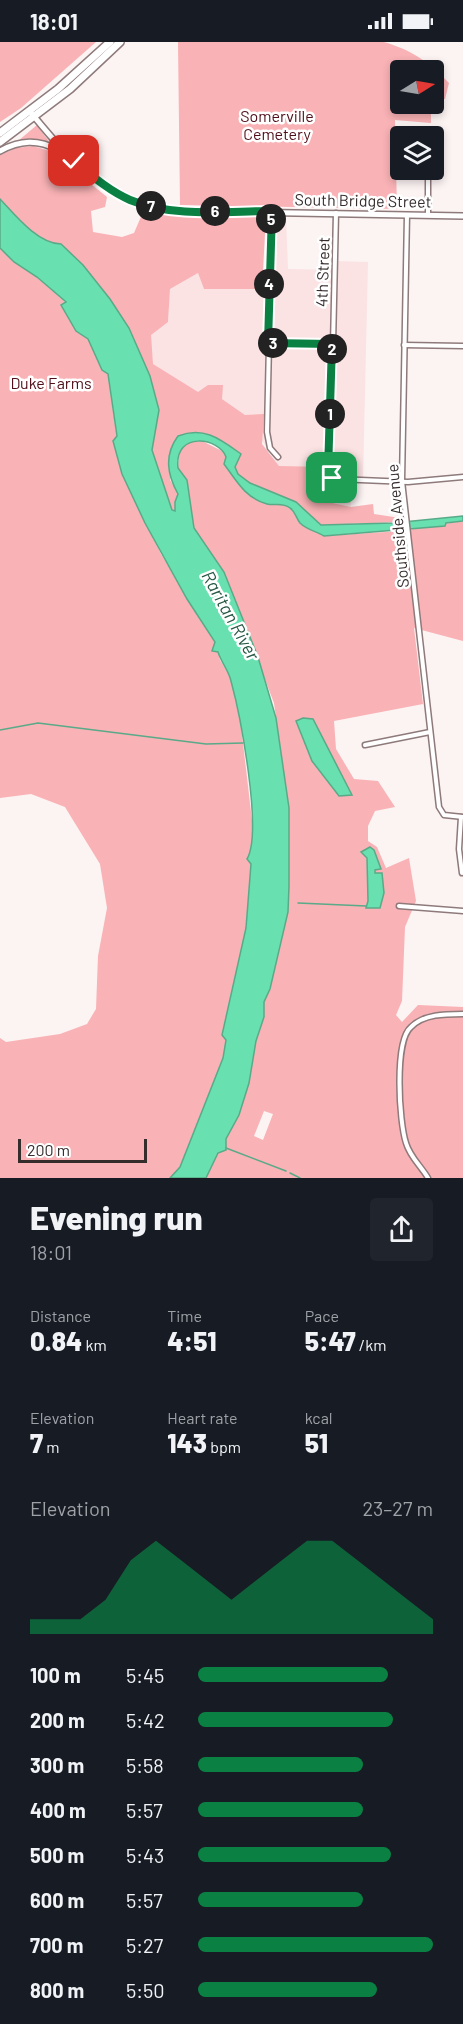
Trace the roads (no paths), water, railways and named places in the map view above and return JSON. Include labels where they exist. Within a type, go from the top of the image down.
[{"type":"highway","points":[[0,142],[110,42]]},
{"type":"highway","points":[[0,133],[32,114],[120,42]]},
{"type":"street","name":"South Bridge Street","points":[[32,114],[63,152],[105,186],[146,205],[188,211],[463,216]]},
{"type":"street","name":"South Bridge Street","points":[[0,151],[30,142],[45,144],[63,152]]},
{"type":"street","points":[[428,180],[428,215]]},
{"type":"street","points":[[272,211],[267,432],[270,448],[278,458]]},
{"type":"street","name":"4th Street","points":[[336,213],[330,476],[337,479],[402,481]]},
{"type":"street","name":"Southside Avenue","points":[[407,215],[402,481],[438,797],[442,813],[462,817]]},
{"type":"street","points":[[268,343],[332,344]]},
{"type":"street","points":[[404,345],[463,346]]},
{"type":"street","points":[[402,481],[463,477]]},
{"type":"street","points":[[365,745],[430,732]]},
{"type":"street","points":[[462,817],[459,849],[462,873]]},
{"type":"street","points":[[399,906],[463,910]]},
{"type":"street","points":[[428,1178],[405,1143],[400,1057],[403,1039],[412,1025],[431,1016],[463,1014]]},
{"type":"water","name":"Raritan River","points":[[0,199],[36,234],[52,243],[61,244],[83,265],[129,328],[150,376],[159,410],[152,450],[172,510],[175,511],[178,494],[169,472],[171,450],[178,436],[196,432],[219,439],[241,454],[235,467],[238,474],[250,483],[296,502],[321,525],[393,523],[463,516],[463,521],[446,523],[445,526],[324,536],[303,525],[287,506],[267,504],[247,493],[224,464],[226,457],[222,450],[215,445],[198,441],[190,443],[183,448],[179,456],[178,468],[187,480],[194,528],[224,572],[258,657],[276,718],[289,808],[288,912],[270,989],[264,1002],[264,1017],[256,1041],[249,1083],[239,1115],[226,1139],[226,1150],[218,1153],[206,1178],[170,1178],[180,1167],[223,1058],[226,1040],[222,1035],[246,928],[251,864],[247,859],[253,824],[240,719],[229,674],[218,652],[212,651],[215,642],[187,599],[145,523],[122,474],[113,441],[117,436],[108,374],[102,370],[88,339],[76,331],[61,305],[66,302],[37,277],[14,262],[0,248]]},
{"type":"water","points":[[303,718],[313,719],[352,795],[339,796],[312,761],[296,721]]},
{"type":"water","points":[[370,847],[374,850],[381,869],[375,870],[375,873],[382,873],[384,893],[380,908],[366,908],[368,901],[367,858],[361,852]]},
{"type":"waterway","points":[[0,730],[38,723],[206,744],[243,743]]},
{"type":"waterway","points":[[298,903],[366,906]]},
{"type":"waterway","points":[[226,1148],[286,1171]]},
{"type":"waterway","points":[[290,1173],[300,1178]]},
{"type":"park label","name":"Somerville Cemetery","points":[[277,124]]},
{"type":"park label","name":"Duke Farms","points":[[51,382]]}]
